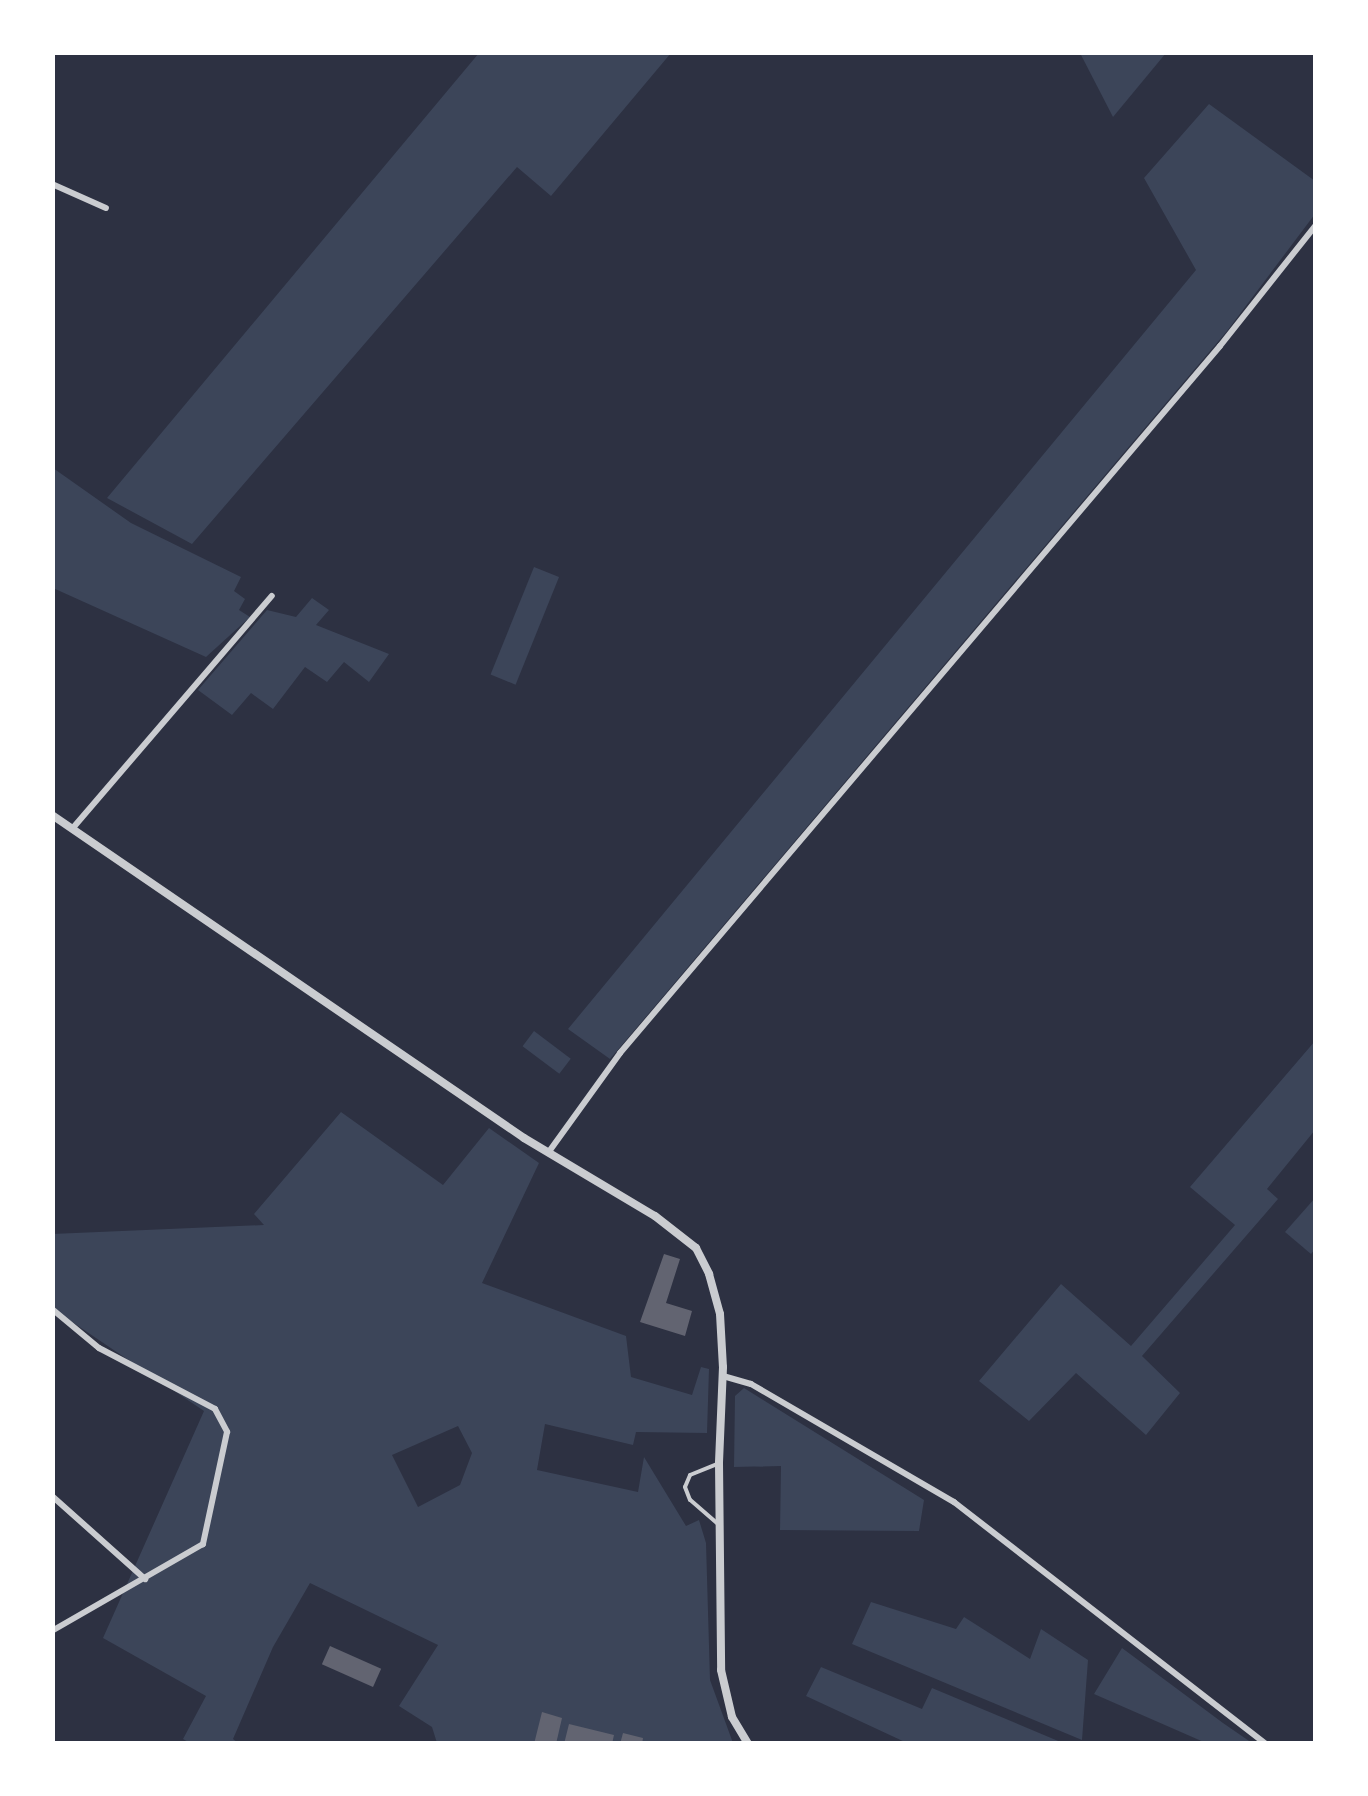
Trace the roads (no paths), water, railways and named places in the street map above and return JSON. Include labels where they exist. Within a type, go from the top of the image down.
[{"type":"street","points":[[52,184],[106,208]]},
{"type":"street","points":[[548,1153],[620,1053],[1220,346],[1316,226]]},
{"type":"street","points":[[72,829],[272,596]]},
{"type":"street","points":[[52,815],[548,1153],[655,1216],[696,1248],[709,1274],[720,1314],[720,1670],[732,1717],[748,1744]]},
{"type":"street","points":[[52,1309],[99,1348],[215,1409],[223,1418],[226,1450],[204,1544],[52,1631]]},
{"type":"street","points":[[723,1376],[751,1384],[954,1502],[1266,1744]]},
{"type":"street","points":[[52,1496],[145,1579]]},
{"type":"lane","points":[[718,1464],[690,1475],[685,1487],[690,1500],[719,1524]]}]
